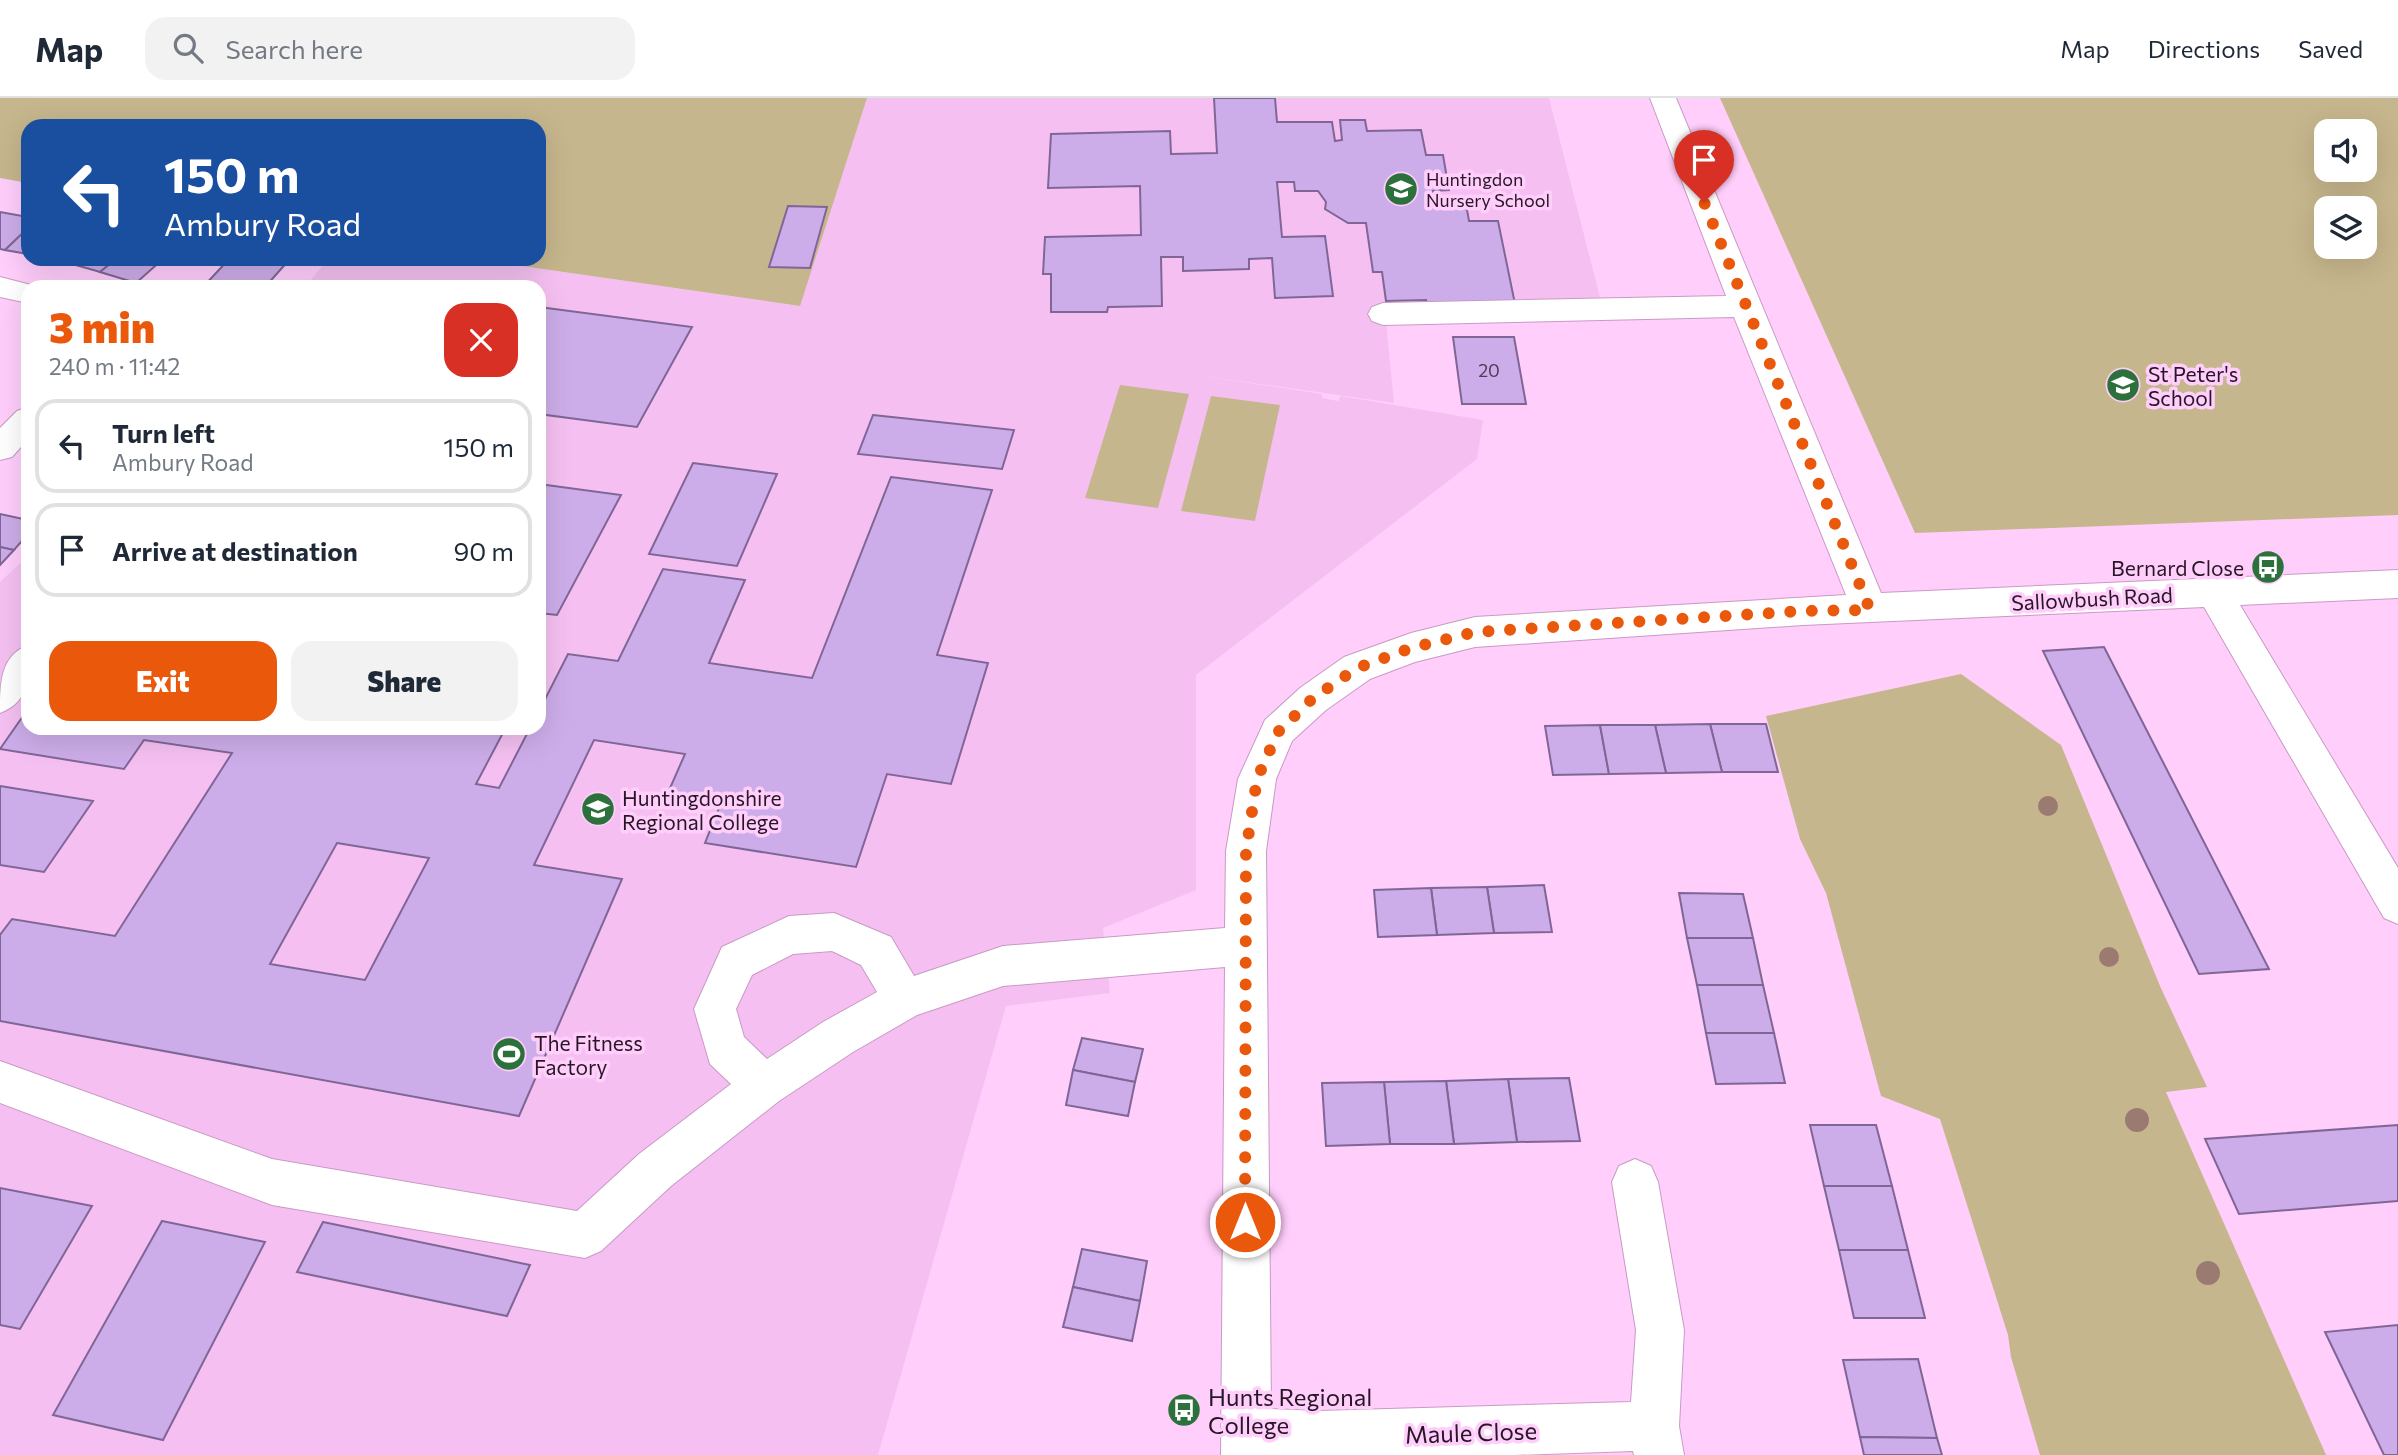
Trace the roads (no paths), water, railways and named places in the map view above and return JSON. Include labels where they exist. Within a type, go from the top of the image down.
[{"type":"street","points":[[1663,98],[1870,610]]},
{"type":"street","points":[[0,287],[21,292]]},
{"type":"street","points":[[1383,314],[1745,306]]},
{"type":"street","points":[[0,448],[21,426]]},
{"type":"street","name":"Sallowbush Road","points":[[1246,1444],[1246,851],[1257,779],[1278,732],[1312,699],[1357,668],[1411,648],[1475,632],[1803,611],[2398,584]]},
{"type":"street","points":[[2214,593],[2398,905]]},
{"type":"street","points":[[0,696],[21,669]]},
{"type":"street","points":[[764,1086],[725,1049],[715,1009],[737,961],[789,934],[834,932],[876,951],[905,999]]},
{"type":"street","points":[[0,1082],[272,1182],[585,1235],[655,1170],[764,1086],[838,1037],[905,999],[1003,965],[1244,946]]},
{"type":"street","name":"Maule Close","points":[[1246,1444],[1319,1436],[1656,1441],[1660,1330],[1635,1182]]},
{"type":"place","name":"Huntingdon Nursery School","points":[[1401,189]]},
{"type":"place","name":"St Peter's School","points":[[2123,385]]},
{"type":"place","name":"Bernard Close","points":[[2268,567]]},
{"type":"place","name":"Huntingdonshire Regional College","points":[[598,809]]},
{"type":"place","name":"The Fitness Factory","points":[[509,1054]]},
{"type":"place","name":"Hunts Regional College","points":[[1184,1410]]}]
